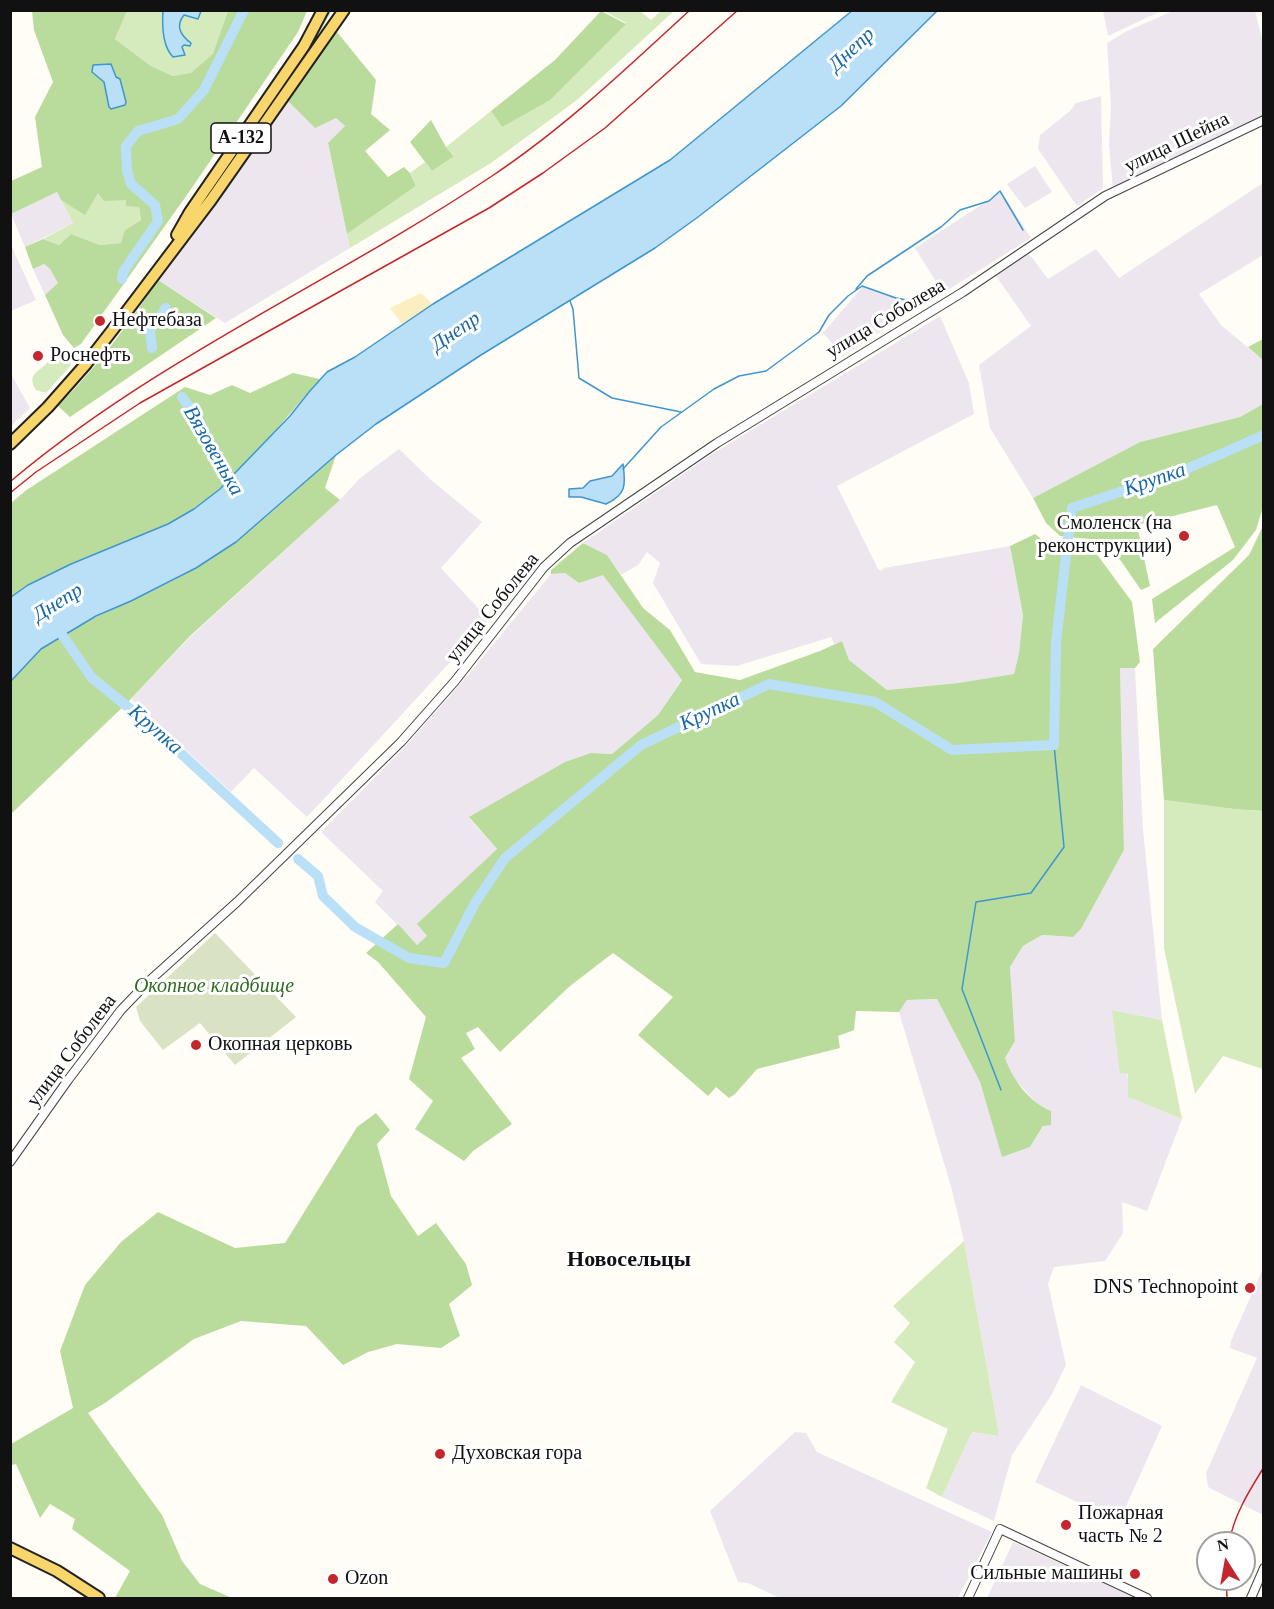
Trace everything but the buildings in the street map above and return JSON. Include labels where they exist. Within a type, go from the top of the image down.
[{"type":"main road","name":"А-132","points":[[159,266],[190,212],[298,54],[323,10]]},
{"type":"main road","points":[[309,61],[336,10]]},
{"type":"main road","points":[[10,444],[48,407],[86,364],[211,200],[344,10]]},
{"type":"main road","points":[[10,1548],[57,1571],[99,1599]]},
{"type":"street","name":"улица Шейна","points":[[1105,196],[1263,120]]},
{"type":"street","name":"улица Соболева","points":[[10,1162],[121,1010],[148,982],[237,902],[401,742],[455,681],[544,567],[570,543],[717,443],[963,292],[1105,196]]},
{"type":"street","points":[[968,1599],[1000,1529],[1147,1599]]},
{"type":"street","points":[[1251,1599],[1263,1568]]},
{"type":"shaded area","points":[[1103,10],[1161,11],[1108,36]]},
{"type":"shaded area","points":[[1173,11],[1255,11],[1263,42],[1263,119],[1113,190],[1109,145],[1111,105],[1107,43],[1127,31]]},
{"type":"shaded area","points":[[1101,96],[1103,188],[1077,206],[1038,149],[1040,135],[1070,111],[1076,103]]},
{"type":"shaded area","points":[[285,98],[336,118],[345,126],[328,144],[350,248],[225,323],[158,280]]},
{"type":"shaded area","points":[[1035,166],[1052,192],[1025,208],[1007,184]]},
{"type":"shaded area","points":[[1263,183],[1263,255],[1199,294],[1221,325],[1263,360],[1263,404],[1240,417],[1140,442],[1033,498],[990,428],[979,365],[1031,326],[996,276],[998,271],[1027,251],[1048,279],[1096,249],[1119,278]]},
{"type":"shaded area","points":[[57,192],[73,223],[25,247],[11,214]]},
{"type":"shaded area","points":[[1001,192],[1031,238],[943,293],[915,248]]},
{"type":"shaded area","points":[[11,245],[36,300],[10,311]]},
{"type":"shaded area","points":[[43,264],[50,269],[59,283],[45,295],[33,269]]},
{"type":"shaded area","points":[[863,286],[893,297],[928,301],[843,356],[823,333]]},
{"type":"shaded area","points":[[940,316],[969,383],[974,414],[837,486],[881,571],[884,568],[1010,546],[1023,615],[1014,674],[958,683],[887,690],[849,660],[842,641],[834,644],[831,637],[737,666],[701,664],[653,583],[660,563],[647,552],[638,565],[621,575],[607,555],[583,543],[712,454]]},
{"type":"shaded area","points":[[11,374],[30,408],[10,426]]},
{"type":"shaded area","points":[[399,449],[430,479],[482,522],[441,568],[489,620],[307,817],[254,768],[231,792],[131,699],[190,637],[340,500],[360,478]]},
{"type":"shaded area","points":[[565,573],[579,583],[603,574],[682,679],[658,715],[612,754],[591,753],[469,818],[497,849],[418,924],[427,937],[417,945],[375,902],[383,891],[321,832],[404,748],[469,674],[551,574]]},
{"type":"shaded area","points":[[1120,668],[1135,668],[1143,829],[1162,1020],[1112,1010],[1133,1099],[1182,1119],[1147,1211],[1122,1202],[1123,1233],[1105,1261],[1054,1267],[1048,1284],[1066,1365],[1052,1394],[1012,1455],[994,1521],[942,1497],[972,1432],[997,1436],[998,1428],[964,1241],[952,1190],[899,1012],[907,1000],[937,999],[980,1082],[1002,1156],[1030,1147],[1044,1125],[1039,1106],[1011,1075],[1005,1058],[1015,1041],[1010,967],[1023,946],[1042,935],[1073,937],[1081,929],[1124,850]]},
{"type":"shaded area","points":[[1263,1268],[1263,1515],[1208,1487],[1206,1473],[1257,1358],[1230,1348]]},
{"type":"shaded area","points":[[1081,1385],[1162,1426],[1119,1522],[1035,1482]]},
{"type":"shaded area","points":[[795,1432],[806,1433],[817,1452],[992,1532],[958,1598],[780,1598],[748,1583],[738,1582],[710,1511]]},
{"type":"shaded area","points":[[1013,1542],[1137,1598],[987,1598]]},
{"type":"green space","points":[[32,11],[127,11],[115,39],[151,66],[173,76],[191,73],[213,54],[228,11],[307,11],[298,32],[189,192],[81,344],[74,348],[63,335],[45,295],[58,283],[50,269],[44,264],[33,269],[25,247],[43,239],[59,245],[71,234],[100,245],[121,243],[125,230],[141,220],[139,207],[126,206],[126,200],[104,201],[98,193],[85,215],[61,200],[57,192],[11,214],[11,181],[42,167],[35,117],[53,82],[34,30]],"holes":[[[111,64],[126,102],[112,109],[109,107],[104,82],[92,72],[93,66]]]},
{"type":"green space","points":[[127,11],[163,11],[163,34],[182,52],[180,25],[184,15],[197,19],[201,11],[228,11],[214,54],[191,74],[173,76],[151,66],[115,39]]},
{"type":"green space","points":[[327,11],[332,11],[303,61],[206,199],[205,197]]},
{"type":"green space","points":[[601,11],[626,24],[550,100],[502,127],[491,111],[555,60]]},
{"type":"green space","points":[[604,11],[640,11],[651,20],[661,11],[674,11],[577,100],[491,163],[350,248],[347,234],[416,186],[410,173],[425,162],[432,171],[454,155],[446,147],[491,111],[502,127],[626,23]]},
{"type":"green space","points":[[337,32],[376,80],[371,114],[390,130],[365,151],[388,177],[404,167],[410,173],[416,186],[347,234],[328,143],[345,126],[336,118],[315,128],[285,98]]},
{"type":"green space","points":[[431,120],[446,147],[454,156],[432,171],[410,142]]},
{"type":"green space","points":[[98,192],[126,200],[139,207],[141,220],[125,230],[122,243],[100,245],[71,234],[59,245],[43,239],[73,223],[61,200],[72,206]]},
{"type":"green space","points":[[158,280],[216,318],[70,417],[58,406],[111,346]]},
{"type":"green space","points":[[1263,339],[1263,360],[1248,347]]},
{"type":"green space","points":[[60,351],[66,352],[71,365],[46,393],[36,390],[33,377],[53,354]]},
{"type":"green space","points":[[293,373],[320,379],[250,459],[212,495],[191,511],[168,524],[71,564],[11,597],[10,504],[25,491],[185,387],[210,395],[232,385],[250,393]]},
{"type":"green space","points":[[1263,404],[1263,507],[1256,530],[1233,560],[1155,623],[1152,599],[1235,547],[1217,505],[1137,525],[1150,586],[1141,590],[1121,561],[1099,540],[1060,536],[1046,523],[1033,498],[1140,442],[1240,417]]},
{"type":"green space","points":[[336,455],[325,488],[340,500],[190,636],[127,703],[11,814],[11,681],[25,663],[38,651],[79,625],[178,578],[216,555],[269,514]]},
{"type":"green space","points":[[1263,526],[1263,811],[1164,800],[1153,649],[1249,555]]},
{"type":"green space","points":[[1035,534],[1052,548],[1093,549],[1132,602],[1140,662],[1135,668],[1120,668],[1124,850],[1081,929],[1073,937],[1042,935],[1023,946],[1010,967],[1015,1041],[1005,1058],[1012,1074],[1029,1096],[1051,1111],[1051,1125],[1043,1126],[1030,1147],[1002,1157],[980,1082],[937,999],[907,1000],[899,1012],[856,1011],[854,1030],[838,1036],[840,1048],[757,1069],[729,1098],[716,1087],[708,1096],[638,1035],[673,997],[613,953],[570,986],[500,1052],[478,1027],[466,1033],[475,1049],[461,1058],[512,1124],[473,1151],[464,1161],[415,1129],[433,1101],[409,1079],[426,1017],[378,962],[366,953],[398,924],[417,945],[427,936],[417,924],[497,849],[469,817],[565,762],[591,753],[612,754],[658,715],[682,680],[603,575],[579,583],[565,573],[551,574],[551,570],[583,543],[607,555],[643,608],[670,630],[695,672],[740,680],[842,641],[849,660],[887,690],[958,683],[1014,674],[1023,615],[1010,546]]},
{"type":"green space","points":[[1164,800],[1263,811],[1263,1069],[1223,1056],[1195,1094],[1164,948]]},
{"type":"green space","name":"Окопное кладбище","points":[[215,933],[296,1017],[235,1065],[200,1023],[163,1050],[140,1021],[136,1007]]},
{"type":"green space","points":[[1112,1010],[1162,1020],[1182,1119],[1128,1097],[1128,1074],[1120,1073]]},
{"type":"green space","points":[[376,1113],[390,1130],[377,1144],[391,1196],[418,1236],[436,1223],[466,1264],[472,1285],[449,1304],[460,1336],[441,1348],[397,1344],[368,1352],[343,1365],[306,1326],[241,1321],[194,1339],[88,1413],[162,1515],[182,1561],[200,1584],[232,1598],[115,1598],[130,1571],[72,1529],[75,1519],[50,1504],[40,1518],[16,1464],[11,1465],[11,1444],[73,1408],[60,1351],[85,1285],[121,1242],[158,1212],[235,1248],[285,1243],[357,1127]]},
{"type":"green space","points":[[964,1241],[998,1436],[972,1432],[942,1497],[926,1488],[948,1429],[891,1402],[915,1362],[894,1342],[910,1323],[893,1306]]},
{"type":"sand","points":[[421,293],[433,304],[403,325],[390,308]]},
{"type":"water","points":[[163,10],[201,11],[198,19],[184,15],[181,19],[180,30],[191,43],[190,46],[182,47],[185,55],[173,57],[169,52],[163,29]]},
{"type":"water","name":"Днепр","points":[[853,10],[937,11],[841,106],[698,217],[655,248],[481,355],[376,424],[336,455],[236,542],[196,568],[96,616],[41,649],[11,681],[11,597],[28,585],[71,564],[168,524],[194,509],[220,489],[290,416],[327,372],[355,357],[433,304],[670,160]]},
{"type":"water","points":[[111,64],[116,77],[120,79],[126,102],[125,105],[111,109],[104,82],[92,72],[93,65]]},
{"type":"water","points":[[623,464],[623,488],[613,501],[606,504],[581,497],[569,497],[569,489],[583,488],[590,481],[612,476]]},
{"type":"waterway","name":"Вязовенька","points":[[122,279],[123,272],[158,221],[155,205],[131,184],[127,171],[126,146],[138,131],[178,119],[204,90],[244,10]]},
{"type":"waterway","points":[[856,289],[867,276],[941,227],[960,210],[989,201],[1000,191],[1023,230]]},
{"type":"waterway","points":[[623,469],[661,427],[714,389],[739,376],[766,371],[819,332],[829,315],[862,286],[896,298],[916,302],[931,296]]},
{"type":"waterway","points":[[570,301],[573,309],[579,378],[612,398],[681,412]]},
{"type":"waterway","name":"Вязовенька","points":[[152,348],[150,330],[166,308]]},
{"type":"waterway","name":"Вязовенька","points":[[182,397],[196,416],[235,490]]},
{"type":"waterway","name":"Крупка","points":[[1068,538],[1072,508],[1182,471],[1264,435]]},
{"type":"waterway","name":"Крупка","points":[[298,859],[318,876],[323,896],[355,927],[409,958],[444,963],[475,903],[505,858],[641,745],[769,684],[875,702],[952,750],[1054,745],[1056,642],[1067,547]]},
{"type":"waterway","name":"Крупка","points":[[56,626],[92,678],[149,724],[278,843]]},
{"type":"waterway","points":[[1001,1090],[962,989],[976,902],[1031,893],[1064,847],[1054,745]]},
{"type":"railway","points":[[11,481],[67,437],[126,396],[186,358],[371,251],[519,158],[618,76],[690,10]]},
{"type":"railway","points":[[10,493],[36,472],[140,403],[489,208],[543,173],[605,128],[738,10]]},
{"type":"railway","points":[[1232,1531],[1238,1513],[1264,1467]]},
{"type":"railway","points":[[1227,1591],[1227,1598]]},
{"type":"place","name":"Нефтебаза","points":[[100,321]]},
{"type":"place","name":"Роснефть","points":[[38,356]]},
{"type":"place","name":"Смоленск (на реконструкции)","points":[[1184,536]]},
{"type":"place","name":"Окопная церковь","points":[[196,1045]]},
{"type":"place","name":"DNS Technopoint","points":[[1250,1288]]},
{"type":"place","name":"Духовская гора","points":[[440,1454]]},
{"type":"place","name":"Пожарная часть № 2","points":[[1066,1525]]},
{"type":"place","name":"Сильные машины","points":[[1135,1574]]},
{"type":"place","name":"Ozon","points":[[333,1579]]},
{"type":"district","name":"Новосельцы","points":[[629,1260]]}]
